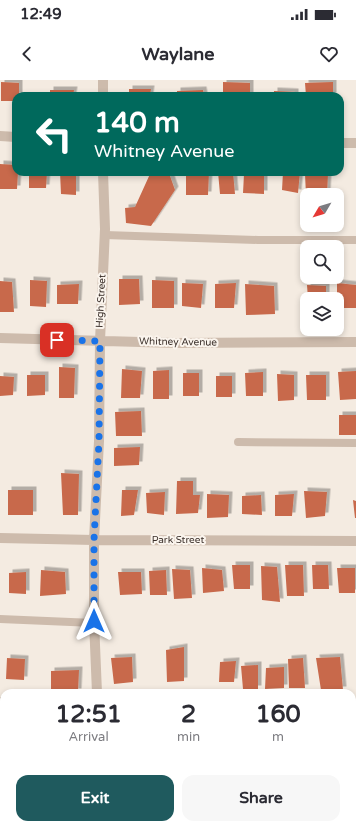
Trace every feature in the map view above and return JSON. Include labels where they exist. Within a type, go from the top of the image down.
[{"type":"street","points":[[103,80],[103,92]]},
{"type":"street","points":[[0,136],[12,137]]},
{"type":"street","points":[[344,143],[356,143]]},
{"type":"street","name":"High Street","points":[[97,689],[94,623],[94,540],[99,441],[100,341],[104,235],[103,176]]},
{"type":"street","name":"Whitney Avenue","points":[[0,338],[175,343],[356,342]]},
{"type":"street","name":"Park Street","points":[[0,538],[94,540],[356,541]]},
{"type":"lane","points":[[104,235],[258,240],[356,240]]},
{"type":"lane","points":[[238,442],[356,443]]},
{"type":"lane","points":[[0,619],[94,623]]},
{"type":"building","points":[[1,82],[19,83],[19,92],[12,92],[12,101],[1,101]]},
{"type":"building","points":[[223,82],[250,83],[250,92],[223,92]]},
{"type":"building","points":[[333,82],[333,92],[306,92],[305,83]]},
{"type":"building","points":[[129,89],[151,89],[151,92],[129,92]]},
{"type":"building","points":[[50,90],[74,90],[74,92],[50,92]]},
{"type":"building","points":[[203,90],[203,92],[177,92]]},
{"type":"building","points":[[274,91],[295,92],[274,92]]},
{"type":"building","points":[[0,164],[12,165],[12,176],[18,176],[17,189],[0,189]]},
{"type":"building","points":[[29,176],[47,176],[46,188],[29,188]]},
{"type":"building","points":[[60,176],[76,176],[76,195],[61,194]]},
{"type":"building","points":[[149,176],[170,176],[175,190],[151,226],[126,223],[125,208],[135,207]]},
{"type":"building","points":[[186,176],[209,176],[208,195],[186,195]]},
{"type":"building","points":[[218,176],[233,176],[235,194],[220,194]]},
{"type":"building","points":[[244,176],[264,176],[264,194],[243,193]]},
{"type":"building","points":[[283,176],[300,176],[298,193],[282,190]]},
{"type":"building","points":[[305,176],[328,176],[327,188],[306,188]]},
{"type":"building","points":[[119,279],[139,279],[140,304],[119,305]]},
{"type":"building","points":[[30,280],[47,281],[46,307],[30,306]]},
{"type":"building","points":[[152,280],[174,281],[174,308],[152,308]]},
{"type":"building","points":[[0,281],[12,282],[14,312],[0,312]]},
{"type":"building","points":[[182,283],[203,284],[201,308],[182,306]]},
{"type":"building","points":[[236,283],[234,308],[215,308],[215,284]]},
{"type":"building","points":[[79,284],[78,304],[57,304],[57,285]]},
{"type":"building","points":[[245,284],[274,286],[275,314],[246,315]]},
{"type":"building","points":[[337,284],[356,285],[356,308],[344,308],[344,292],[337,292]]},
{"type":"building","points":[[307,285],[326,286],[326,292],[308,292]]},
{"type":"building","points":[[59,367],[75,368],[74,398],[59,398]]},
{"type":"building","points":[[122,369],[142,371],[140,398],[121,398]]},
{"type":"building","points":[[169,370],[169,399],[153,399],[153,371]]},
{"type":"building","points":[[356,371],[356,399],[340,400],[338,372]]},
{"type":"building","points":[[263,372],[263,396],[246,396],[245,373]]},
{"type":"building","points":[[183,373],[199,373],[199,396],[183,396]]},
{"type":"building","points":[[277,374],[294,375],[294,400],[278,401]]},
{"type":"building","points":[[27,375],[45,375],[45,395],[27,396]]},
{"type":"building","points":[[306,375],[326,375],[326,400],[307,400]]},
{"type":"building","points":[[0,376],[14,377],[13,395],[0,396]]},
{"type":"building","points":[[216,376],[232,376],[232,397],[216,397]]},
{"type":"building","points":[[141,411],[142,436],[116,436],[115,412]]},
{"type":"building","points":[[339,415],[356,415],[356,435],[339,435]]},
{"type":"building","points":[[140,447],[139,465],[114,466],[114,448]]},
{"type":"building","points":[[61,473],[79,474],[78,515],[63,515]]},
{"type":"building","points":[[177,481],[193,481],[193,495],[200,495],[198,513],[176,514]]},
{"type":"building","points":[[8,490],[33,490],[33,515],[8,515]]},
{"type":"building","points":[[122,490],[138,490],[134,515],[121,516]]},
{"type":"building","points":[[304,491],[327,492],[325,516],[306,518]]},
{"type":"building","points":[[165,492],[164,515],[147,513],[146,493]]},
{"type":"building","points":[[207,494],[229,495],[228,517],[207,518]]},
{"type":"building","points":[[294,494],[292,516],[275,516],[275,495]]},
{"type":"building","points":[[261,495],[262,515],[242,514],[242,496]]},
{"type":"building","points":[[353,500],[356,501],[356,518],[355,518]]},
{"type":"building","points":[[232,565],[250,565],[250,589],[234,589]]},
{"type":"building","points":[[285,565],[303,565],[304,596],[287,596]]},
{"type":"building","points":[[312,565],[328,565],[329,589],[313,589]]},
{"type":"building","points":[[261,566],[277,567],[280,602],[262,600]]},
{"type":"building","points":[[202,568],[222,570],[224,591],[203,593]]},
{"type":"building","points":[[337,568],[355,568],[355,593],[339,593]]},
{"type":"building","points":[[172,569],[190,570],[192,598],[174,599]]},
{"type":"building","points":[[41,570],[65,572],[66,594],[40,596]]},
{"type":"building","points":[[166,570],[167,595],[150,595],[149,571]]},
{"type":"building","points":[[26,572],[26,594],[9,593],[9,573]]},
{"type":"building","points":[[118,572],[141,572],[142,594],[120,595]]},
{"type":"building","points":[[184,647],[184,681],[167,682],[166,650]]},
{"type":"building","points":[[132,657],[133,682],[114,684],[111,658]]},
{"type":"building","points":[[340,657],[343,689],[321,689],[316,658]]},
{"type":"building","points":[[7,658],[25,659],[24,680],[6,679]]},
{"type":"building","points":[[303,658],[305,688],[289,688],[288,659]]},
{"type":"building","points":[[236,661],[234,682],[219,682],[220,662]]},
{"type":"building","points":[[258,665],[258,689],[243,689],[241,666]]},
{"type":"building","points":[[284,667],[284,688],[265,689],[266,668]]},
{"type":"building","points":[[79,670],[78,689],[51,689],[51,671]]},
{"type":"route","points":[[57,340],[100,341],[99,441],[94,540],[94,621]]}]
